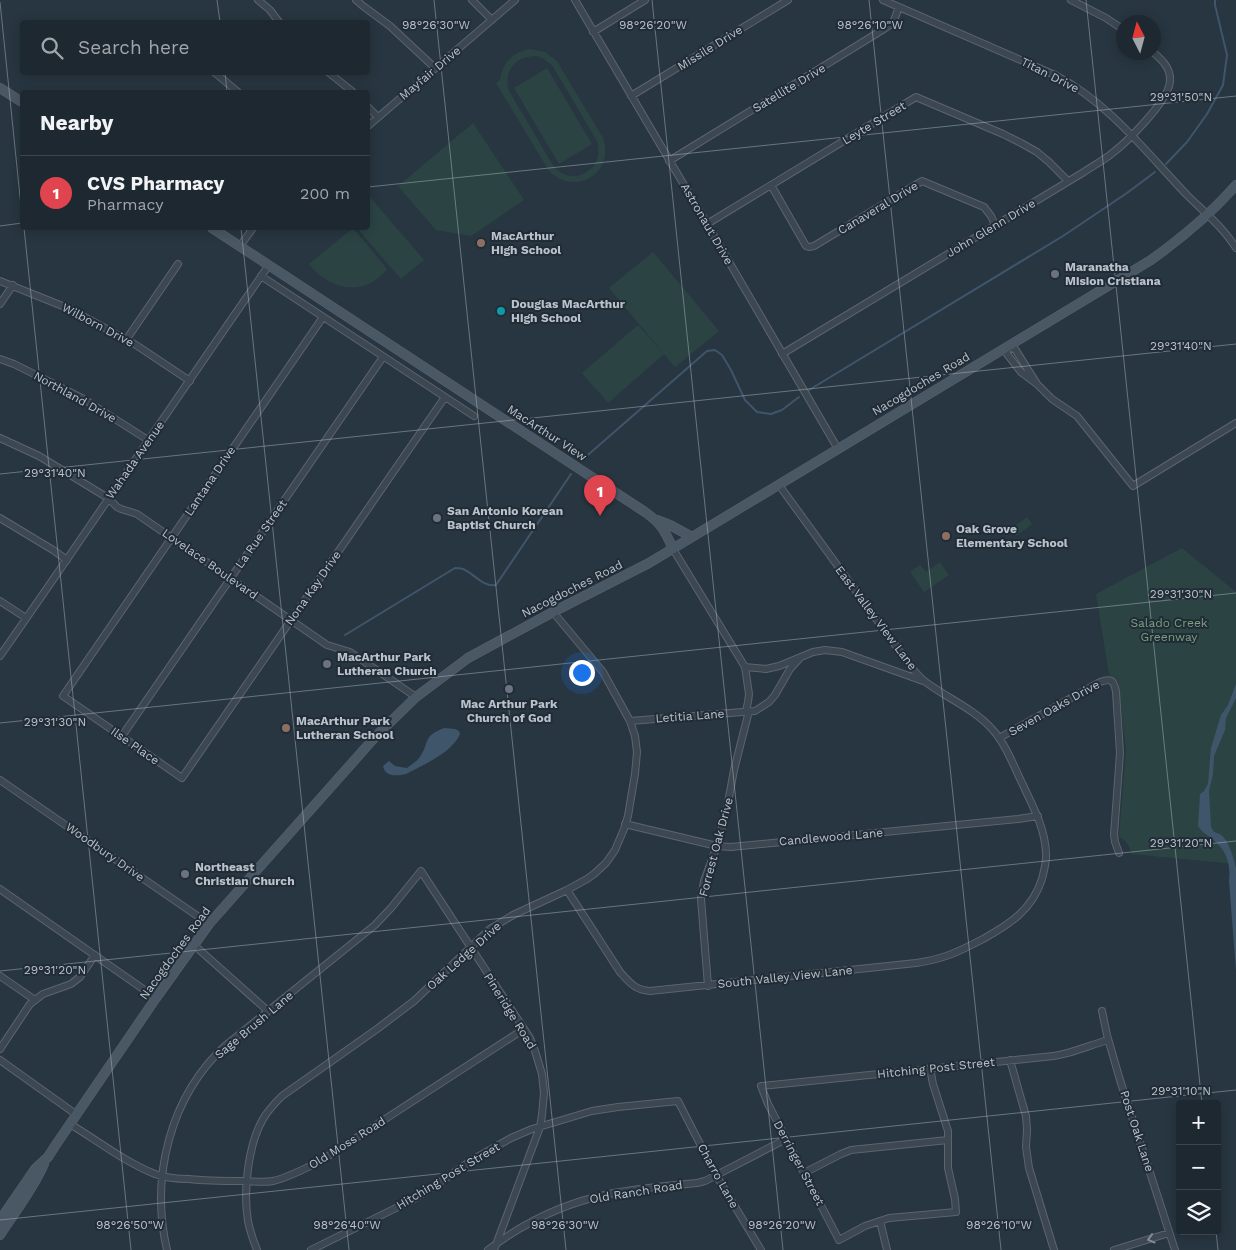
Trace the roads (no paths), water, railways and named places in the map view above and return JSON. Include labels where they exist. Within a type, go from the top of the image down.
[{"type":"main road","points":[[0,88],[20,101]]},
{"type":"main road","name":"Nacogdoches Road","points":[[0,1235],[26,1197],[48,1157],[70,1124],[209,924],[376,736],[416,697],[468,658],[553,612],[649,564],[1151,260],[1208,215],[1236,185]]},
{"type":"main road","name":"MacArthur View","points":[[215,230],[655,519],[664,528],[673,549]]},
{"type":"main road","points":[[655,519],[670,525],[692,538]]},
{"type":"main road","name":"Nacogdoches Road","points":[[0,1220],[35,1169],[48,1157]]},
{"type":"street","points":[[258,0],[270,10],[278,20]]},
{"type":"street","points":[[356,0],[390,26],[435,68]]},
{"type":"street","points":[[472,0],[492,20]]},
{"type":"street","name":"Mayfair Drive","points":[[370,124],[515,0]]},
{"type":"street","name":"Astronaut Drive","points":[[575,0],[838,449]]},
{"type":"street","points":[[593,32],[644,0]]},
{"type":"street","name":"Missile Drive","points":[[631,96],[788,0]]},
{"type":"street","name":"Titan Drive","points":[[883,0],[1066,81],[1096,101],[1208,215],[1228,236],[1236,248]]},
{"type":"street","points":[[1071,0],[1116,25]]},
{"type":"street","points":[[1085,7],[1088,0]]},
{"type":"street","name":"Satellite Drive","points":[[669,161],[884,29],[892,23],[900,7]]},
{"type":"street","name":"John Glenn Drive","points":[[782,354],[1110,155],[1147,119],[1164,97],[1170,81],[1169,74],[1160,60]]},
{"type":"street","points":[[218,75],[236,90]]},
{"type":"street","points":[[332,75],[350,90]]},
{"type":"street","name":"Leyte Street","points":[[707,224],[916,97],[1021,143],[1037,152],[1068,181]]},
{"type":"street","points":[[370,109],[378,117]]},
{"type":"street","name":"Canaveral Drive","points":[[771,185],[806,246],[810,247],[922,181],[984,207],[996,225]]},
{"type":"street","points":[[240,246],[252,230]]},
{"type":"street","points":[[126,340],[178,264]]},
{"type":"street","name":"Wahada Avenue","points":[[0,656],[269,264]]},
{"type":"street","points":[[261,276],[474,416]]},
{"type":"street","name":"Wilborn Drive","points":[[0,281],[70,309],[136,345],[190,381]]},
{"type":"street","points":[[0,304],[13,285]]},
{"type":"street","name":"Lantana Drive","points":[[63,696],[323,317]]},
{"type":"street","points":[[1007,347],[1007,354],[1021,372],[1081,421],[1133,486],[1236,423]]},
{"type":"street","name":"La Rue Street","points":[[122,736],[383,356]]},
{"type":"street","name":"Northland Drive","points":[[0,359],[82,398],[148,440]]},
{"type":"street","points":[[414,376],[421,365]]},
{"type":"street","name":"Nona Kay Drive","points":[[182,778],[445,397]]},
{"type":"street","name":"Lovelace Boulevard","points":[[0,438],[38,456],[108,498],[121,509],[137,514],[327,645],[350,652],[416,697]]},
{"type":"street","name":"East Valley View Lane","points":[[779,485],[905,660],[927,683],[980,717],[994,730],[999,738],[1038,816],[1044,834],[1046,854],[1043,874],[1034,897]]},
{"type":"street","points":[[0,518],[67,560]]},
{"type":"street","points":[[673,549],[745,667],[766,669],[819,651],[836,651],[927,683]]},
{"type":"street","points":[[0,601],[26,618]]},
{"type":"street","name":"Oak Ledge Drive","points":[[257,1250],[248,1220],[247,1181],[255,1136],[263,1119],[275,1103],[282,1096],[414,1001],[490,929],[503,920],[567,890],[594,874],[606,863],[615,850],[628,816],[636,763],[636,744],[630,720],[603,672],[553,612]]},
{"type":"street","points":[[750,711],[769,702],[790,669],[800,658]]},
{"type":"street","name":"Forrest Oak Drive","points":[[708,986],[700,899],[704,881],[717,846],[734,770],[750,711],[745,667]]},
{"type":"street","name":"Seven Oaks Drive","points":[[999,738],[1100,682],[1110,680],[1113,682],[1115,685],[1120,746],[1114,835],[1114,842],[1119,853]]},
{"type":"street","name":"Ilse Place","points":[[63,696],[182,778]]},
{"type":"street","name":"Letitia Lane","points":[[630,720],[750,711]]},
{"type":"street","name":"Woodbury Drive","points":[[0,780],[209,924]]},
{"type":"street","name":"Candlewood Lane","points":[[625,824],[717,846],[741,846],[1018,820],[1038,816]]},
{"type":"street","name":"Pineridge Road","points":[[421,871],[524,1029],[533,1045],[542,1074],[544,1104],[540,1126],[495,1247]]},
{"type":"street","name":"Sage Brush Lane","points":[[167,1250],[162,1214],[161,1176],[173,1126],[186,1096],[199,1076],[217,1053],[236,1036],[375,926],[421,871]]},
{"type":"street","points":[[0,889],[156,998]]},
{"type":"street","name":"South Valley View Lane","points":[[567,890],[628,982],[641,990],[650,991],[916,964],[942,959],[1004,927],[1020,915],[1034,897]]},
{"type":"street","points":[[194,945],[268,1012]]},
{"type":"street","points":[[0,1050],[30,1004],[43,994],[71,984],[80,977],[96,955]]},
{"type":"street","points":[[0,976],[35,1000]]},
{"type":"street","name":"Post Oak Lane","points":[[1102,1011],[1108,1040],[1175,1250]]},
{"type":"street","name":"Old Moss Road","points":[[70,1124],[135,1165],[161,1176],[216,1181],[259,1182],[280,1179],[322,1160],[524,1029]]},
{"type":"street","name":"Hitching Post Street","points":[[761,1086],[1061,1055],[1108,1040]]},
{"type":"street","points":[[0,1060],[77,1115]]},
{"type":"street","points":[[1010,1060],[1026,1116],[1028,1168],[1054,1250]]},
{"type":"street","points":[[886,1250],[880,1221],[897,1217],[956,1212],[948,1168],[948,1131],[930,1068]]},
{"type":"street","name":"Derringer Street","points":[[761,1086],[768,1104],[839,1240],[865,1226],[880,1221]]},
{"type":"street","name":"Hitching Post Street","points":[[311,1250],[412,1200],[472,1160],[511,1138],[540,1126],[592,1111],[678,1101]]},
{"type":"street","name":"Charro Lane","points":[[678,1101],[716,1176],[760,1250]]},
{"type":"street","name":"Old Ranch Road","points":[[488,1250],[495,1247],[517,1229],[579,1202],[618,1192],[706,1181],[786,1138]]},
{"type":"street","points":[[804,1173],[851,1150],[948,1140]]},
{"type":"street","points":[[1114,1250],[1133,1247],[1169,1233]]},
{"type":"water","points":[[1236,684],[1236,698],[1226,718],[1225,730],[1214,756],[1213,774],[1209,791],[1211,827],[1214,832],[1224,837],[1229,845],[1236,868],[1236,971],[1228,862],[1220,846],[1198,826],[1200,794],[1208,784],[1211,748],[1221,715],[1228,705]]},
{"type":"water","points":[[444,728],[455,729],[460,734],[444,753],[406,774],[389,774],[384,770],[383,766],[389,761],[395,766],[407,768],[423,752],[429,737]]},
{"type":"waterway","points":[[1166,164],[1187,142],[1207,114],[1223,85],[1227,55],[1215,0]]},
{"type":"waterway","points":[[809,390],[1063,236],[1155,172]]},
{"type":"waterway","points":[[581,461],[707,351],[715,350],[722,355],[745,400],[757,412],[771,414],[782,410],[799,397]]},
{"type":"waterway","points":[[345,635],[455,568],[463,569],[487,584],[496,585],[571,474]]},
{"type":"place","name":"MacArthur High School","points":[[481,243]]},
{"type":"place","name":"Maranatha Mision Cristiana","points":[[1055,274]]},
{"type":"place","name":"Douglas MacArthur High School","points":[[501,311]]},
{"type":"place","name":"CVS Pharmacy","points":[[600,516]]},
{"type":"place","name":"San Antonio Korean Baptist Church","points":[[437,518]]},
{"type":"place","name":"Oak Grove Elementary School","points":[[946,536]]},
{"type":"place","name":"MacArthur Park Lutheran Church","points":[[327,664]]},
{"type":"place","name":"Mac Arthur Park Church of God","points":[[509,689]]},
{"type":"place","name":"MacArthur Park Lutheran School","points":[[286,728]]},
{"type":"place","name":"Northeast Christian Church","points":[[185,874]]},
{"type":"park label","name":"Salado Creek Greenway","points":[[1169,630]]}]
